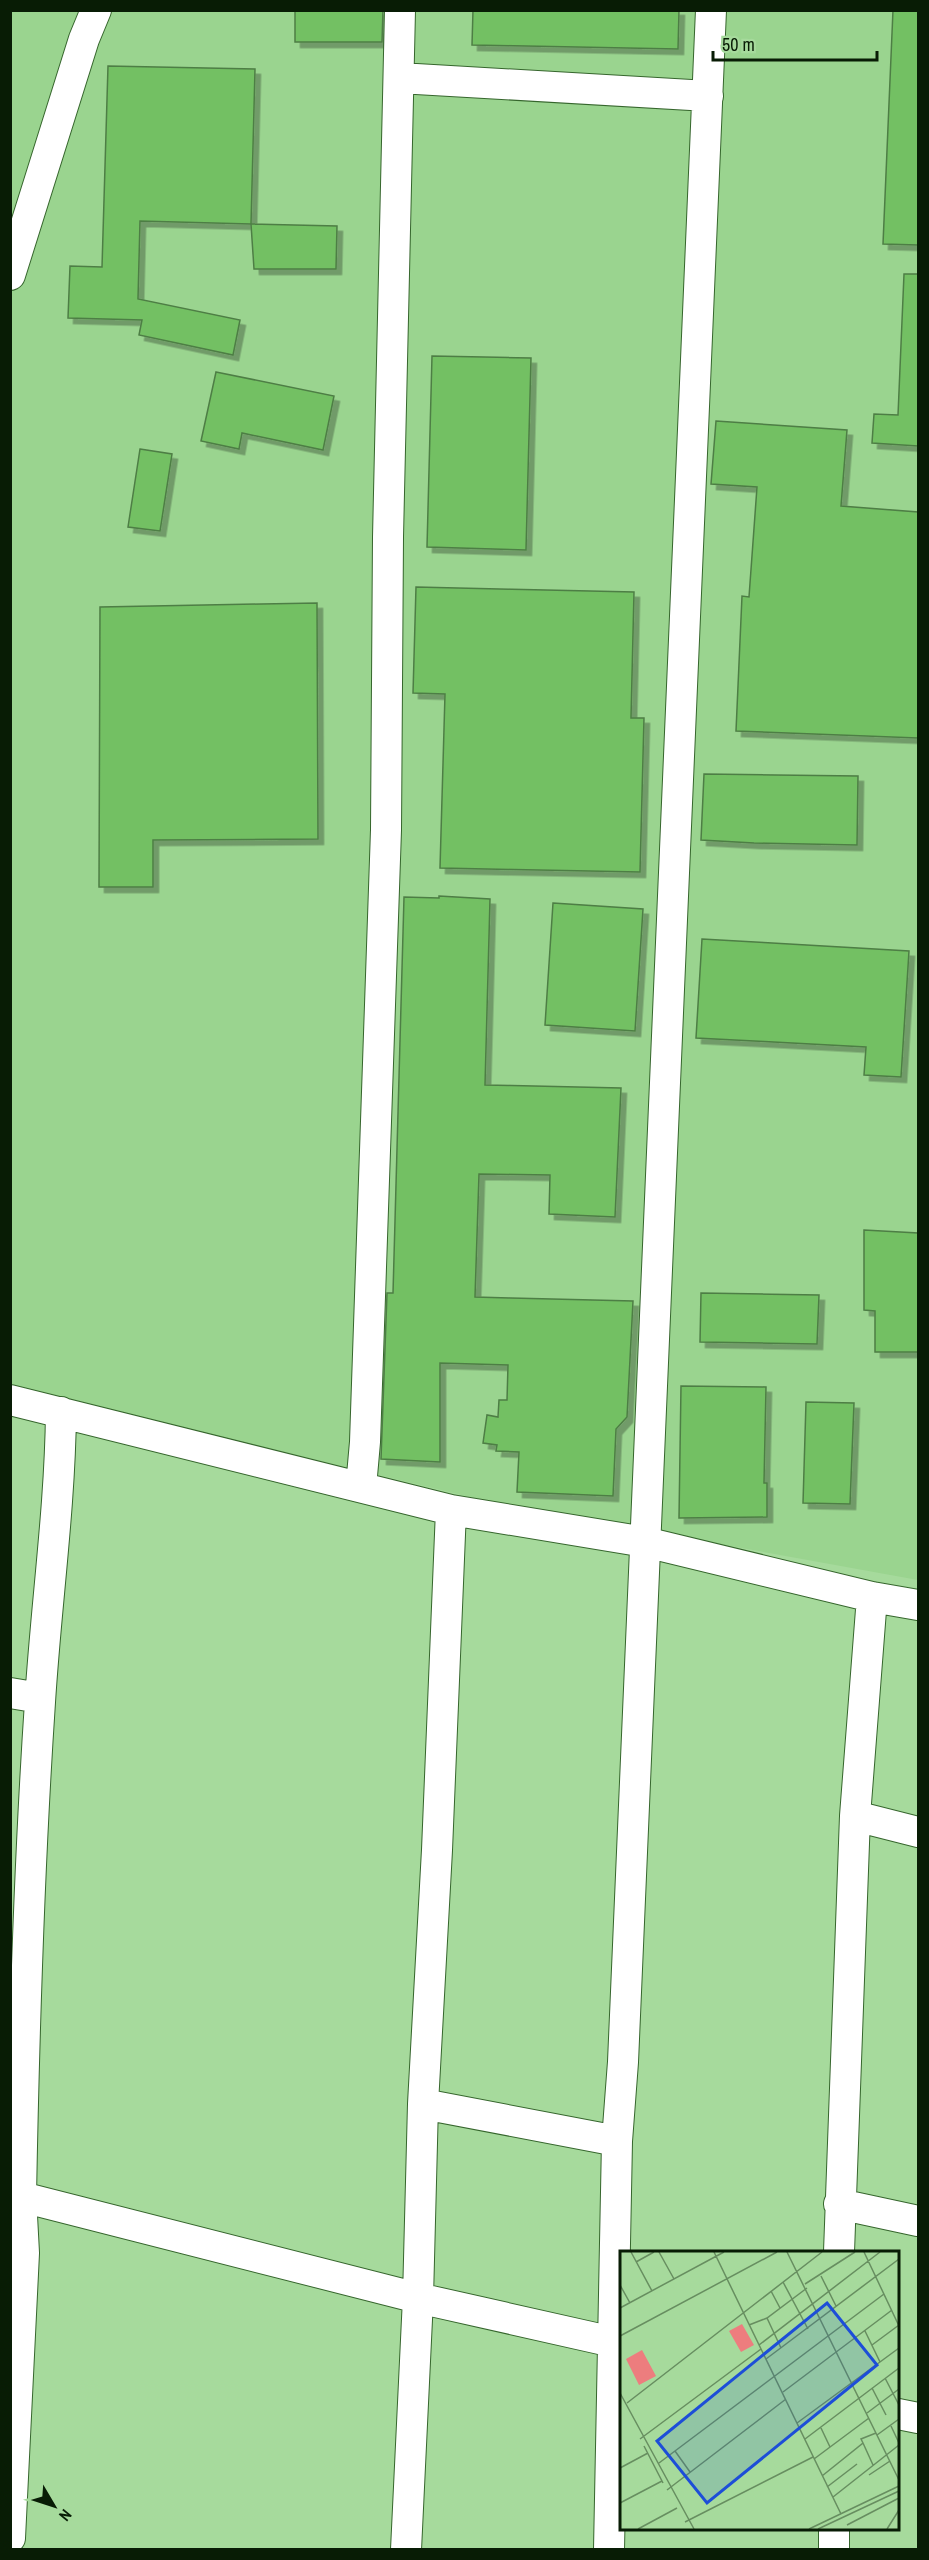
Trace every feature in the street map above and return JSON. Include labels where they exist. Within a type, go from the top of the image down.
[{"type":"street","points":[[10,275],[84,39],[96,10]]},
{"type":"street","points":[[361,1487],[365,1442],[386,830],[388,537],[400,10]]},
{"type":"street","points":[[609,2550],[617,2343],[617,2141],[623,2062],[711,10]]},
{"type":"street","points":[[399,78],[708,96]]},
{"type":"street","points":[[10,1400],[450,1510],[645,1542],[872,1597],[918,1605]]},
{"type":"street","points":[[10,2538],[24,2253],[16,2196],[31,1853],[40,1698],[60,1479],[61,1412]]},
{"type":"street","points":[[406,2550],[418,2298],[423,2104],[437,1850],[450,1510]]},
{"type":"street","points":[[839,2251],[855,1816],[872,1597]]},
{"type":"street","points":[[10,1693],[40,1698]]},
{"type":"street","points":[[855,1816],[918,1832]]},
{"type":"street","points":[[423,2104],[617,2141]]},
{"type":"street","points":[[16,2196],[418,2298],[617,2343]]},
{"type":"street","points":[[839,2204],[918,2221]]},
{"type":"street","points":[[899,2414],[918,2418]]},
{"type":"street","points":[[834,2530],[834,2550]]},
{"type":"shaded area","points":[[11,11],[918,11],[918,1580],[499,1504],[11,1386]]},
{"type":"building","points":[[295,10],[383,10],[382,42],[295,42]]},
{"type":"building","points":[[473,10],[679,10],[678,49],[472,45]]},
{"type":"building","points":[[893,10],[918,10],[918,245],[883,244]]},
{"type":"building","points":[[108,66],[255,69],[251,224],[140,221],[138,299],[240,320],[233,355],[139,335],[142,320],[68,318],[70,266],[102,267]]},
{"type":"building","points":[[251,224],[337,226],[336,269],[254,269]]},
{"type":"building","points":[[904,274],[918,274],[918,446],[872,443],[874,414],[898,415]]},
{"type":"building","points":[[432,356],[531,358],[526,550],[427,547]]},
{"type":"building","points":[[216,372],[334,396],[323,450],[242,433],[239,449],[201,441]]},
{"type":"building","points":[[716,421],[847,430],[841,506],[918,512],[918,738],[736,731],[742,596],[749,597],[757,487],[711,484]]},
{"type":"building","points":[[140,449],[172,454],[160,531],[128,527]]},
{"type":"building","points":[[416,587],[634,592],[631,718],[644,718],[640,872],[440,868],[445,694],[413,693]]},
{"type":"building","points":[[317,603],[318,839],[153,840],[153,887],[99,887],[100,607]]},
{"type":"building","points":[[704,774],[858,776],[857,845],[701,840]]},
{"type":"building","points":[[439,896],[490,899],[485,1085],[621,1088],[615,1217],[549,1214],[550,1175],[479,1174],[475,1297],[633,1301],[627,1417],[616,1429],[613,1496],[517,1492],[519,1452],[496,1451],[497,1445],[483,1443],[487,1415],[498,1417],[499,1400],[507,1400],[508,1365],[440,1363],[440,1462],[381,1459],[387,1293],[393,1293],[404,897],[439,898]]},
{"type":"building","points":[[553,903],[643,909],[635,1031],[545,1025]]},
{"type":"building","points":[[702,939],[909,951],[901,1077],[864,1075],[866,1047],[696,1038]]},
{"type":"building","points":[[864,1230],[918,1233],[918,1352],[875,1352],[875,1311],[864,1310]]},
{"type":"building","points":[[701,1293],[819,1295],[817,1344],[700,1342]]},
{"type":"building","points":[[681,1386],[766,1387],[764,1483],[767,1483],[767,1517],[679,1518]]},
{"type":"building","points":[[806,1402],[854,1403],[850,1504],[803,1503]]}]
